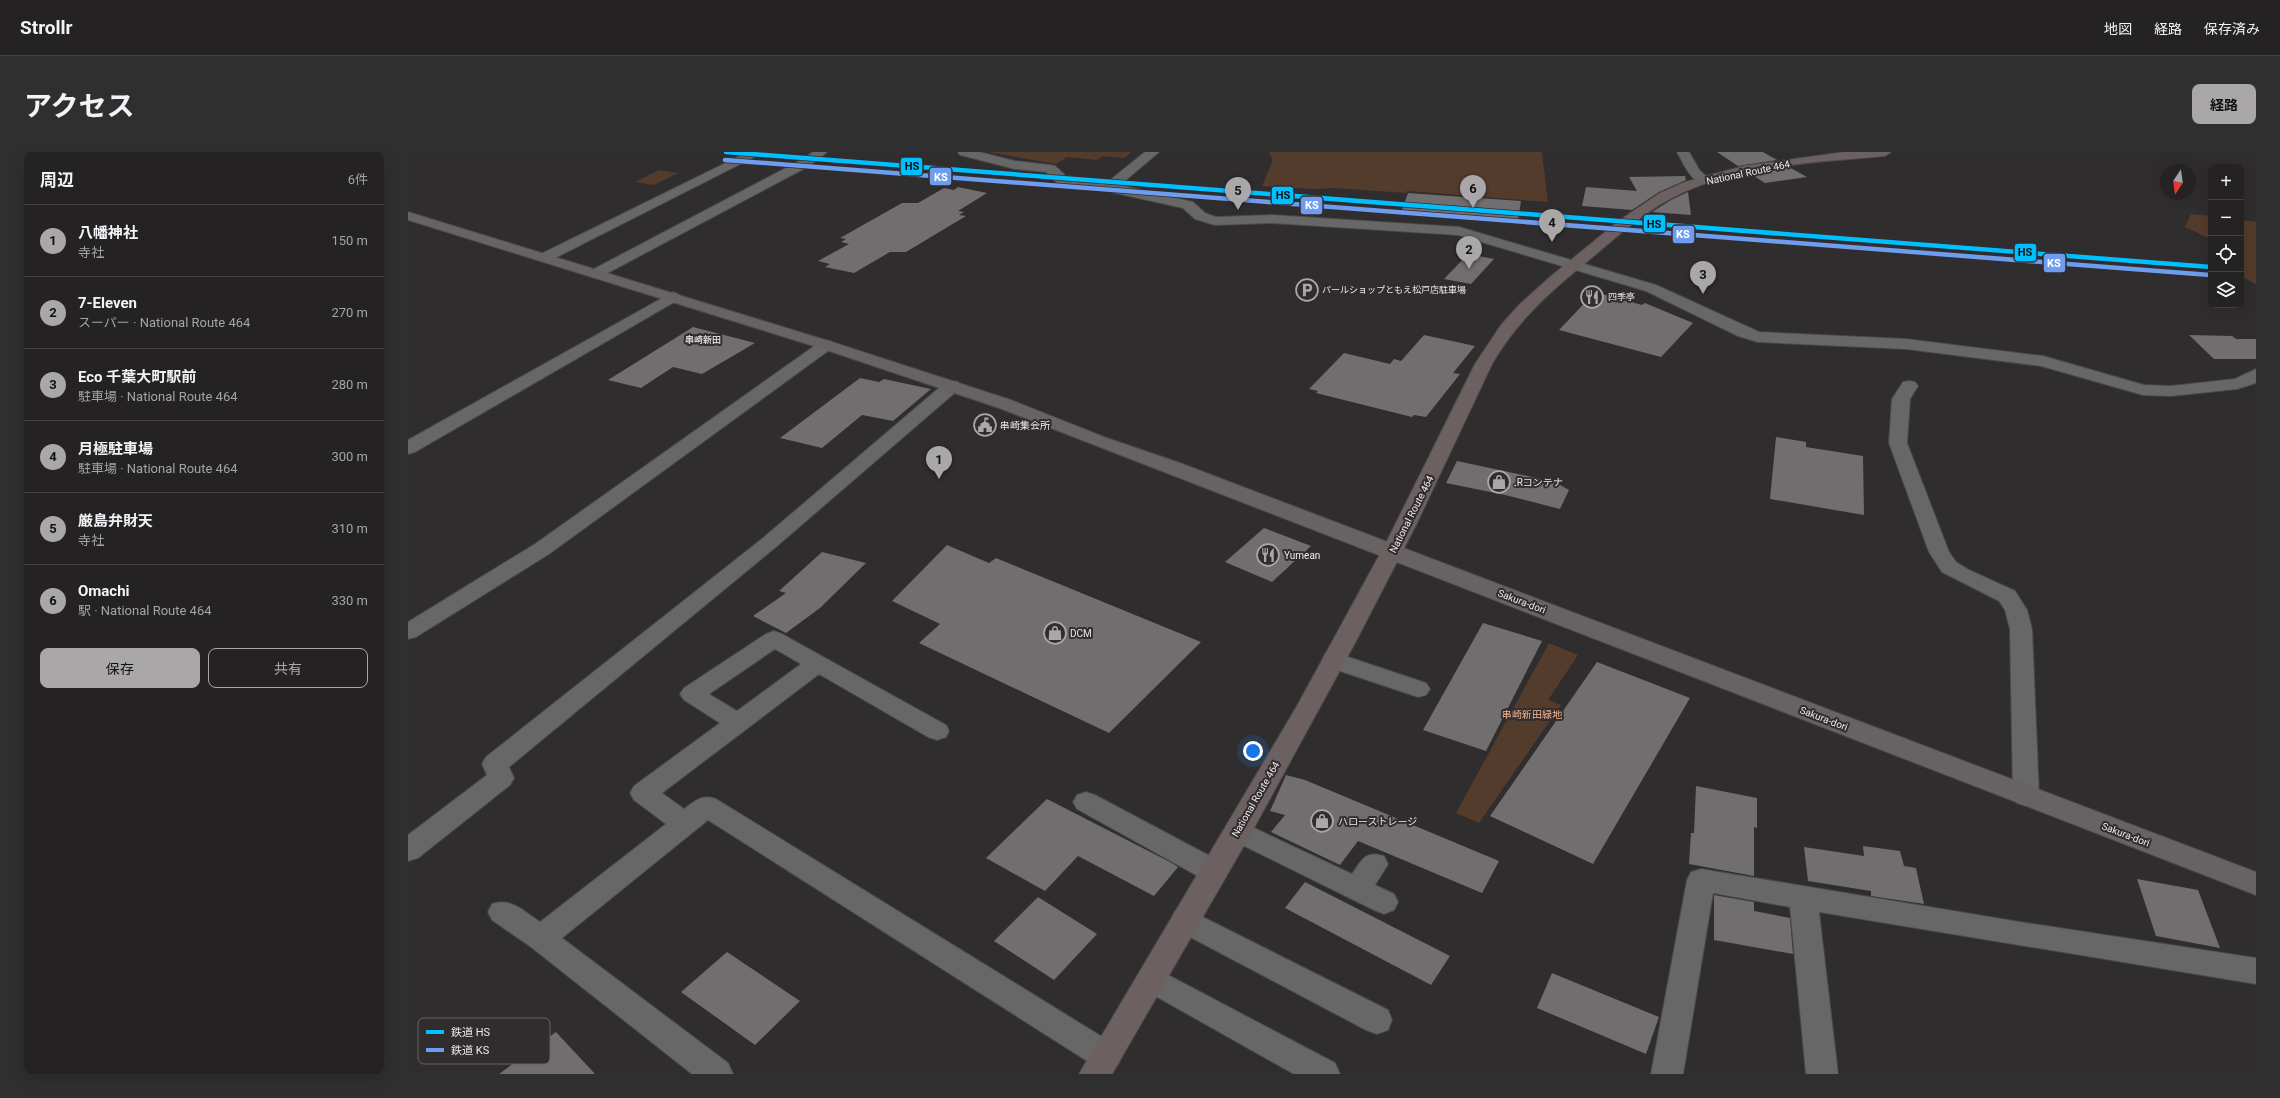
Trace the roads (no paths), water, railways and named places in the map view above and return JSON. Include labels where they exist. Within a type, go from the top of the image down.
[{"type":"highway","name":"National Route 464","points":[[1100,1065],[1237,831],[1334,660],[1392,552],[1496,343],[1532,299],[1640,211],[1668,195],[1704,180],[1776,165],[1885,152]]},
{"type":"street","points":[[544,258],[758,152]]},
{"type":"street","points":[[595,274],[805,163],[821,152]]},
{"type":"street","points":[[964,152],[1015,165],[1050,169],[1062,180],[1112,185],[1116,189],[1188,205],[1200,216],[1215,220],[1272,219],[1459,231],[1518,247],[1651,288],[1744,334],[1758,337],[1906,344],[2043,361],[2143,390],[2171,392],[2237,384],[2249,380],[2256,374]]},
{"type":"street","points":[[1112,185],[1153,152]]},
{"type":"street","points":[[1683,152],[1695,173],[1704,180]]},
{"type":"street","name":"Sakura-dori","points":[[408,216],[826,345],[1024,411],[1097,441],[1173,467],[2256,884]]},
{"type":"street","points":[[408,448],[673,297]]},
{"type":"street","points":[[408,632],[542,549],[826,345]]},
{"type":"street","points":[[408,850],[501,778],[495,764],[770,542],[952,386]]},
{"type":"street","points":[[1909,386],[1901,399],[1898,443],[1939,552],[1950,567],[1956,571],[2007,596],[2016,610],[2020,629],[2026,796]]},
{"type":"street","points":[[738,723],[692,694],[774,640],[937,731]]},
{"type":"street","points":[[1334,660],[1418,689]]},
{"type":"street","points":[[685,824],[643,793],[817,664]]},
{"type":"street","points":[[1086,802],[1213,871]]},
{"type":"street","points":[[541,938],[707,806],[1100,1065]]},
{"type":"street","points":[[1237,831],[1384,902]]},
{"type":"street","points":[[1357,888],[1374,864]]},
{"type":"street","points":[[1667,1074],[1701,880],[2256,971]]},
{"type":"street","points":[[1803,897],[1822,1074]]},
{"type":"street","points":[[502,912],[541,938],[717,1074]]},
{"type":"street","points":[[1185,920],[1376,1020]]},
{"type":"street","points":[[1151,979],[1324,1074]]},
{"type":"rail line","name":"HS","points":[[726,152],[2208,267]]},
{"type":"rail line","name":"KS","points":[[725,160],[2208,275]]},
{"type":"place","name":"Omachi","points":[[1473,208]]},
{"type":"place","name":"厳島弁財天","points":[[1238,210]]},
{"type":"place","name":"月極駐車場","points":[[1552,242]]},
{"type":"place","name":"7-Eleven","points":[[1469,269]]},
{"type":"place","name":"パールショップともえ松戸店駐車場","points":[[1307,290]]},
{"type":"place","name":"Eco 千葉大町駅前","points":[[1703,294]]},
{"type":"place","name":"四季亭","points":[[1592,297]]},
{"type":"place","name":"串崎集会所","points":[[985,425]]},
{"type":"place","name":"八幡神社","points":[[939,479]]},
{"type":"place","name":".Rコンテナ","points":[[1499,482]]},
{"type":"place","name":"Yumean","points":[[1268,555]]},
{"type":"place","name":"DCM","points":[[1055,633]]},
{"type":"place","name":"ハローストレージ","points":[[1322,821]]},
{"type":"district","name":"串崎新田","points":[[703,340]]},
{"type":"park label","name":"串崎新田緑地","points":[[1532,714]]}]
